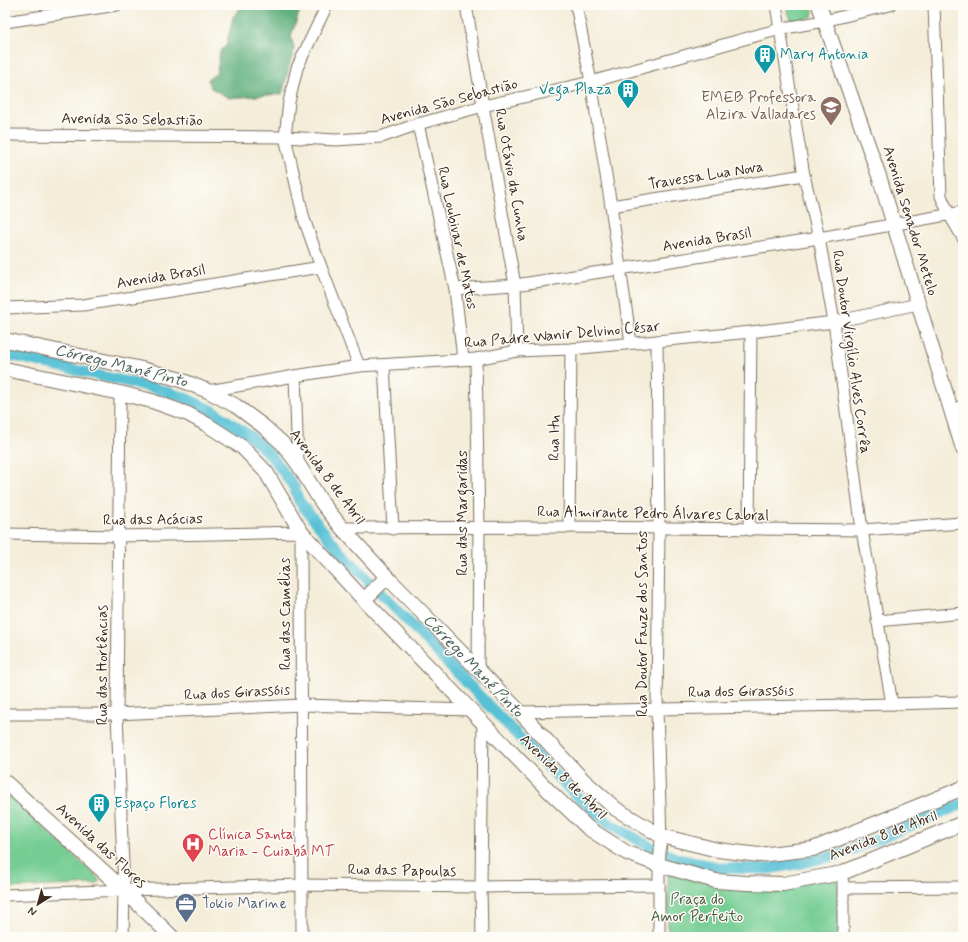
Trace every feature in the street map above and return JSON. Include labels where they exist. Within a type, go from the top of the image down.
[{"type":"main road","name":"Avenida Senador Metelo","points":[[819,5],[879,176],[918,304],[957,408],[963,449]]},
{"type":"main road","name":"Avenida 8 de Abril","points":[[5,340],[178,379],[208,390],[236,406],[263,426],[282,443],[298,464],[322,503],[383,580],[478,668],[583,780],[616,809],[661,838],[718,850],[759,855],[813,848],[963,788]]},
{"type":"main road","name":"Avenida 8 de Abril","points":[[5,369],[152,401],[188,414],[212,427],[242,447],[266,472],[301,532],[367,597],[483,724],[588,828],[627,853],[716,881],[746,884],[783,884],[842,873],[963,823]]},
{"type":"main road","points":[[367,597],[383,580]]},
{"type":"main road","name":"Avenida das Flores","points":[[5,782],[124,890],[172,937]]},
{"type":"street","points":[[5,22],[117,5]]},
{"type":"street","points":[[326,5],[297,68],[289,102],[285,137],[304,219],[320,267],[359,366]]},
{"type":"street","name":"Rua Otávio da Cunha","points":[[466,5],[515,285],[517,351]]},
{"type":"street","points":[[576,5],[591,82],[631,343]]},
{"type":"street","name":"Rua Doutor Virgílio Alves Corrêa","points":[[776,5],[804,175],[819,238],[834,322],[862,530],[892,704]]},
{"type":"street","name":"Avenida São Sebastião","points":[[5,135],[285,137],[336,140],[381,137],[418,124],[483,106],[591,82],[780,29],[824,21],[890,5]]},
{"type":"street","points":[[934,5],[941,196],[949,214],[963,238]]},
{"type":"street","name":"Rua Loubivar de Matos","points":[[418,124],[455,289],[463,359]]},
{"type":"street","name":"Travessa Lua Nova","points":[[611,206],[804,175]]},
{"type":"street","name":"Avenida Brasil","points":[[455,289],[515,285],[819,238],[963,212]]},
{"type":"street","name":"Avenida Brasil","points":[[5,308],[83,304],[320,267]]},
{"type":"street","name":"Rua Padre Wanir Delvino César","points":[[208,390],[359,366],[476,359],[517,351],[571,349],[751,332],[834,322],[918,304]]},
{"type":"street","points":[[749,530],[751,332]]},
{"type":"street","name":"Rua Doutor Fauze dos Santos","points":[[656,341],[659,528],[657,709],[661,838],[659,862]]},
{"type":"street","name":"Rua Itu","points":[[569,527],[571,349]]},
{"type":"street","name":"Rua das Margaridas","points":[[476,359],[479,528],[478,668]]},
{"type":"street","points":[[384,365],[393,529]]},
{"type":"street","points":[[296,376],[298,464]]},
{"type":"street","name":"Rua das Hortências","points":[[120,393],[120,536],[117,714],[124,890],[123,937]]},
{"type":"street","name":"Rua Almirante Pedro Álvares Cabral","points":[[342,528],[393,529],[569,527],[862,530],[963,523]]},
{"type":"street","name":"Rua das Acácias","points":[[5,534],[120,536],[301,532]]},
{"type":"street","name":"Rua das Camélias","points":[[301,532],[302,937]]},
{"type":"street","points":[[877,621],[963,613]]},
{"type":"street","name":"Rua dos Girassóis","points":[[520,712],[963,702]]},
{"type":"street","name":"Rua dos Girassóis","points":[[5,714],[117,714],[302,705],[470,710]]},
{"type":"street","points":[[482,937],[481,887],[483,724]]},
{"type":"street","points":[[659,862],[659,937]]},
{"type":"street","points":[[842,873],[844,888],[843,937]]},
{"type":"street","name":"Rua das Papoulas","points":[[5,895],[301,885],[481,887],[659,885]]},
{"type":"street","points":[[844,888],[963,887]]},
{"type":"green space","points":[[243,5],[302,5],[291,36],[294,49],[282,94],[229,98],[211,88],[208,79],[216,74],[220,51],[226,46],[233,17]]},
{"type":"green space","points":[[787,5],[811,5],[813,11],[812,17],[792,21]]},
{"type":"green space","points":[[5,792],[98,878],[99,881],[97,884],[5,888]]},
{"type":"green space","name":"Praça do Amor Perfeito","points":[[669,872],[711,883],[836,879],[839,882],[840,937],[668,937]]},
{"type":"waterway","name":"Córrego Mané Pinto","points":[[5,354],[154,388],[183,397],[213,411],[254,439],[272,457],[294,487],[299,501],[338,549],[573,793],[610,824],[647,845],[678,859],[722,868],[767,869],[841,854],[963,804]]},
{"type":"place","name":"Mary Antonia","points":[[765,74]]},
{"type":"place","name":"Vega Plaza","points":[[628,110]]},
{"type":"place","name":"EMEB Professora Alzira Valladares","points":[[831,126]]},
{"type":"place","name":"Espaço Flores","points":[[99,824]]},
{"type":"place","name":"Clínica Santa Maria - Cuiabá MT","points":[[193,864]]},
{"type":"place","name":"Tokio Marine","points":[[186,924]]}]
